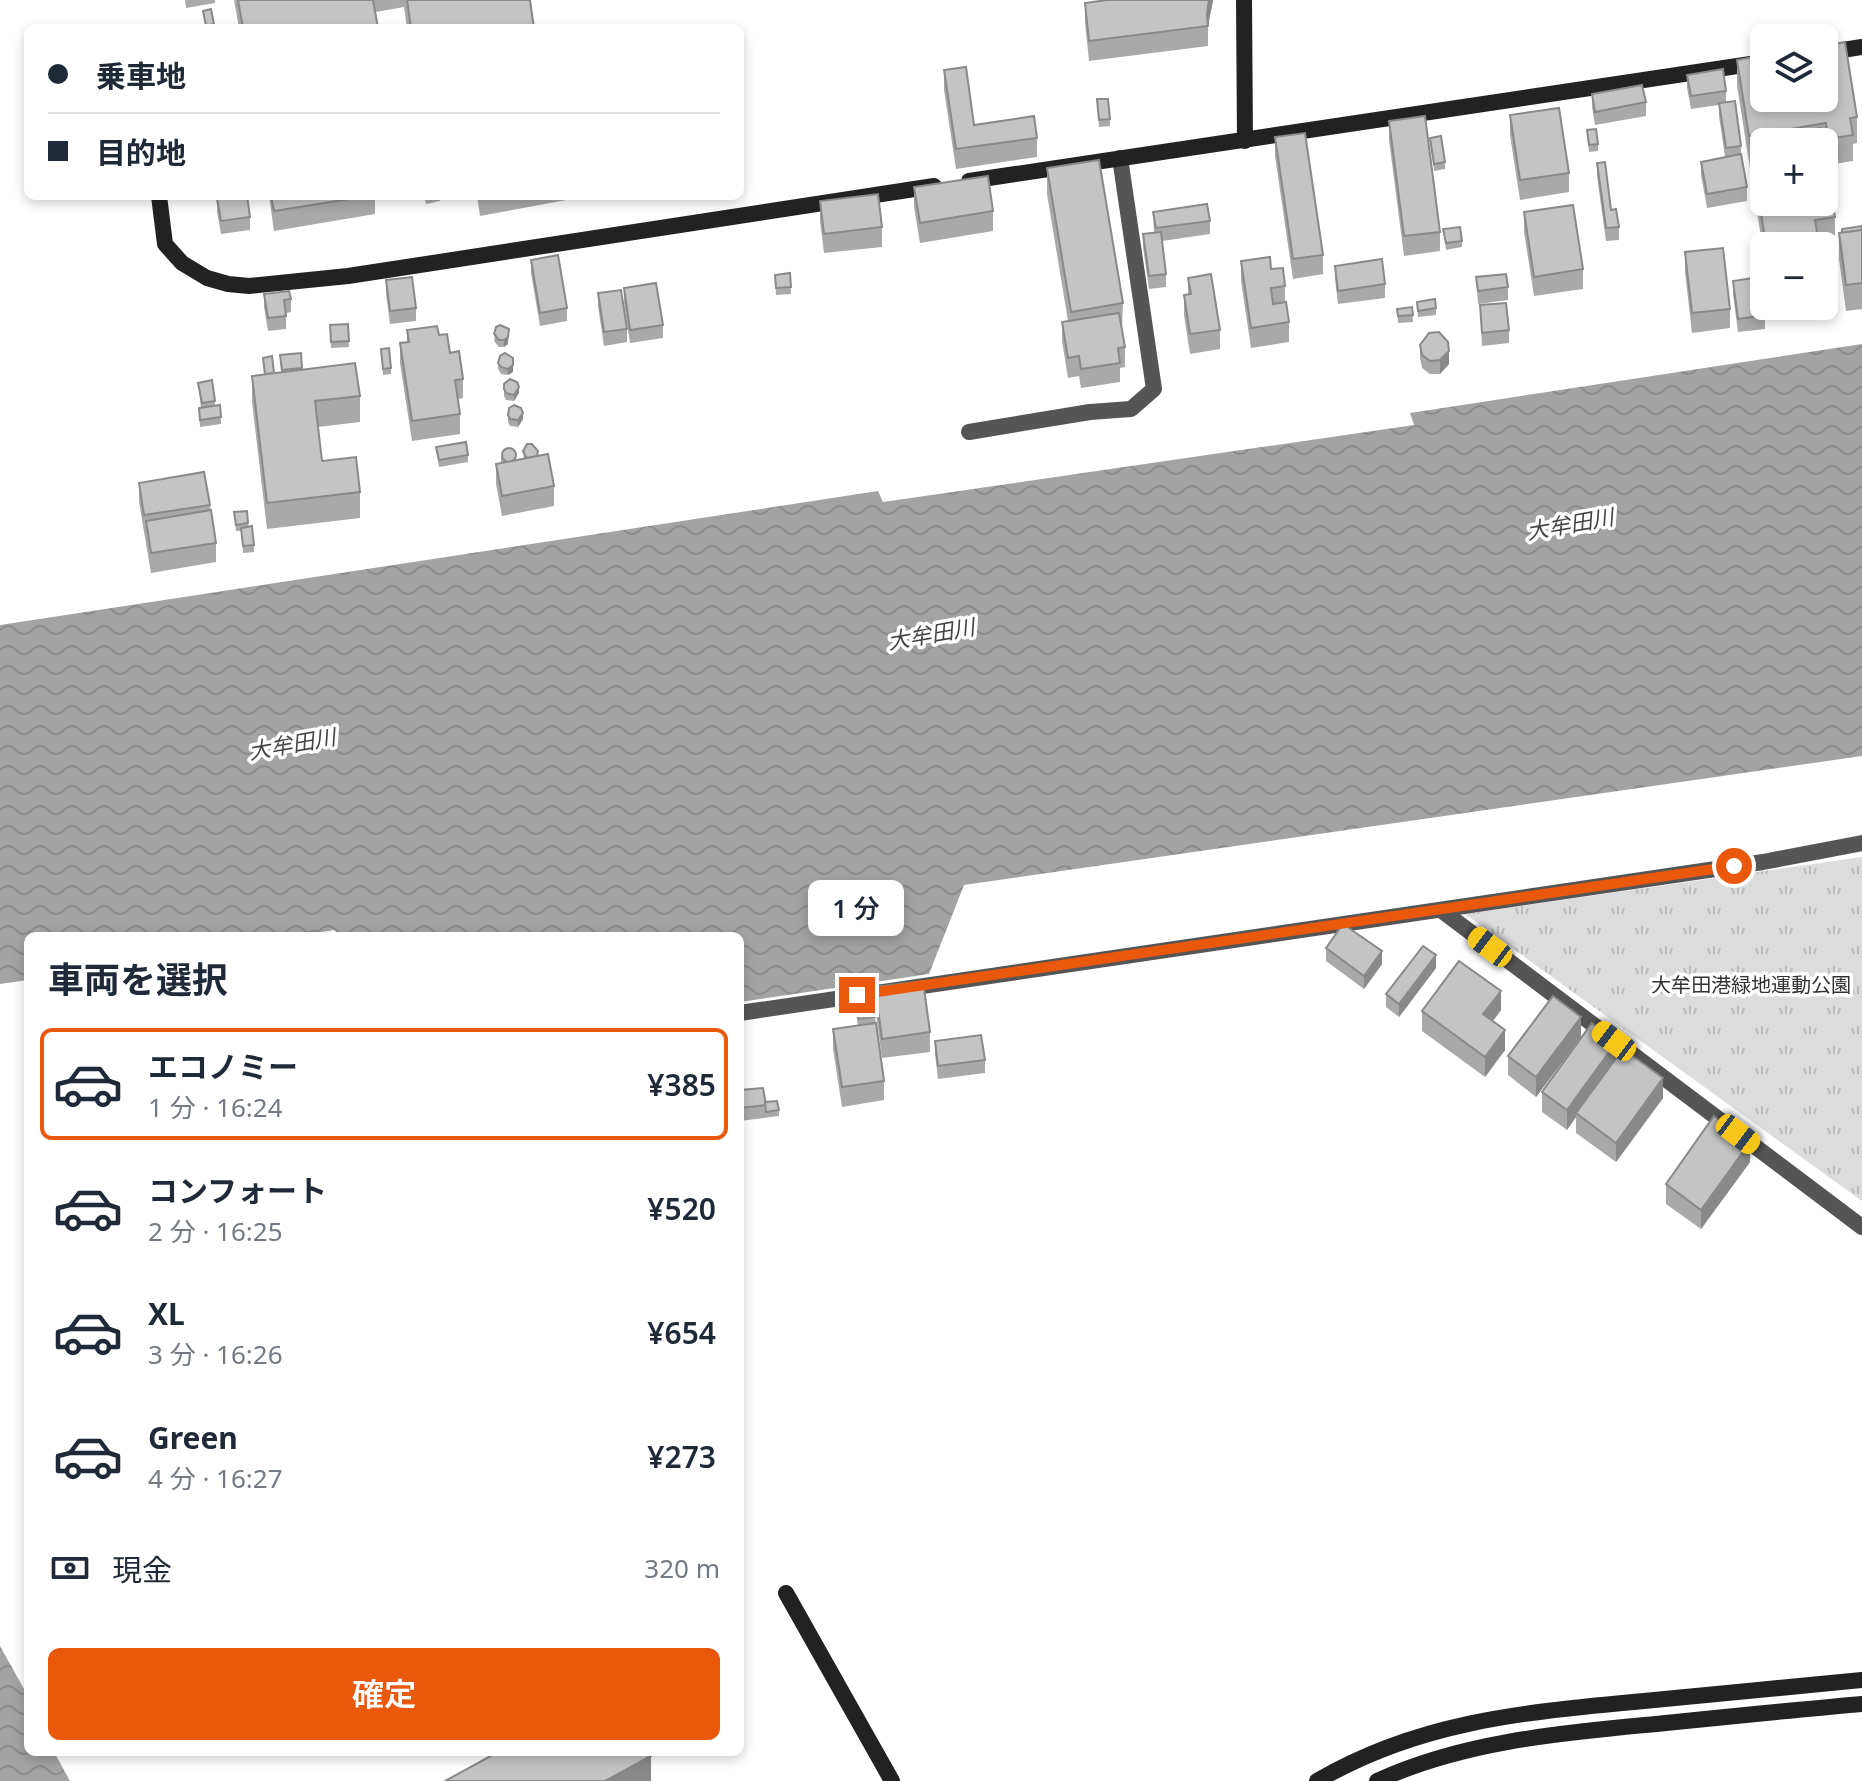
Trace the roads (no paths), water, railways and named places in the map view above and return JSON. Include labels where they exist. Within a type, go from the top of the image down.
[{"type":"street","points":[[1244,0],[1245,141]]},
{"type":"street","points":[[1838,51],[1862,47]]},
{"type":"street","points":[[160,200],[165,244],[182,263],[207,278],[249,286],[348,276],[1750,64]]},
{"type":"street","points":[[969,432],[1090,412],[1131,409],[1154,389],[1120,158]]},
{"type":"street","points":[[744,1012],[1763,862],[1862,843]]},
{"type":"street","points":[[1441,910],[1862,1227]]},
{"type":"street","points":[[786,1593],[892,1781]]},
{"type":"street","points":[[1317,1781],[1393,1745],[1466,1722],[1536,1711],[1862,1680]]},
{"type":"street","points":[[1377,1781],[1464,1751],[1568,1732],[1862,1704]]},
{"type":"water","name":"大牟田川","points":[[1862,344],[1862,756],[964,885],[929,974],[744,1001],[744,932],[24,932],[24,981],[0,984],[0,625],[878,491],[883,502],[1414,425],[1410,413]]},
{"type":"water","points":[[0,1646],[24,1689],[24,1756],[56,1756],[70,1781],[0,1781]]},
{"type":"park label","name":"大牟田港緑地運動公園","points":[[1751,985]]}]
